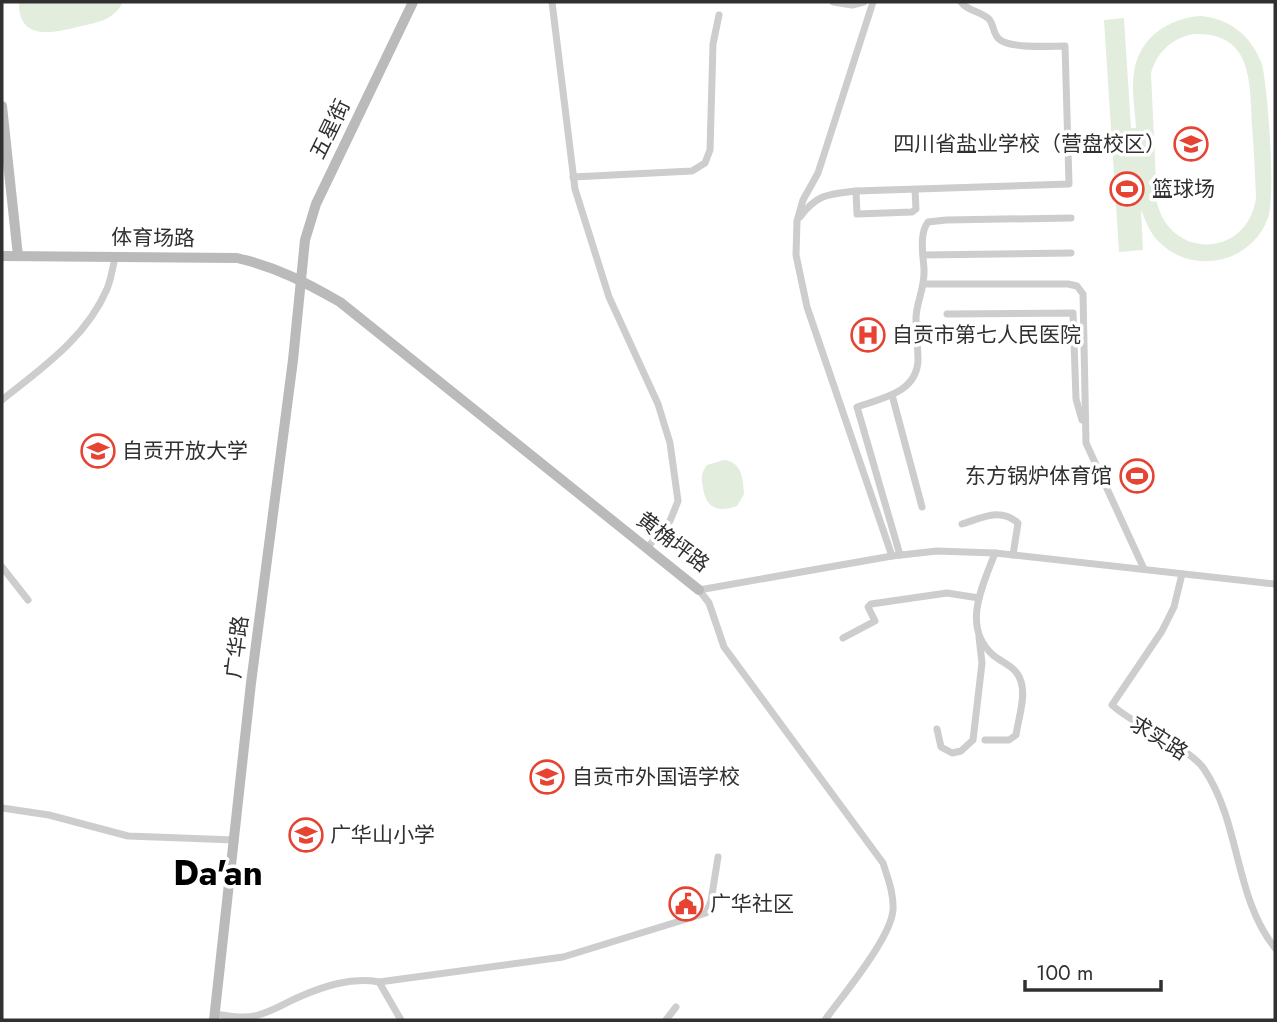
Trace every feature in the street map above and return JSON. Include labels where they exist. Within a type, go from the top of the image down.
[{"type":"main road","name":"五星街","points":[[300,279],[305,240],[316,204],[413,2]]},
{"type":"main road","points":[[2,106],[18,256]]},
{"type":"main road","name":"体育场路","points":[[2,256],[237,258],[268,266],[300,279]]},
{"type":"main road","name":"黄桷坪路","points":[[300,279],[340,302],[699,590]]},
{"type":"main road","name":"广华路","points":[[214,1017],[251,683],[293,360],[300,279]]},
{"type":"street","points":[[552,2],[573,177],[608,297],[658,404],[670,443],[678,501],[670,521],[648,548]]},
{"type":"street","points":[[833,2],[852,5],[864,2]]},
{"type":"street","points":[[873,2],[818,173],[804,196],[797,221],[796,255],[807,307],[896,555]]},
{"type":"street","points":[[797,221],[810,204],[826,195],[856,191],[1069,184],[1065,46],[1013,45],[1001,41],[996,36],[992,22],[961,2]]},
{"type":"street","points":[[573,177],[692,171],[705,163],[710,150],[713,44],[719,15]]},
{"type":"street","points":[[856,191],[857,214],[912,212],[916,209],[915,190]]},
{"type":"street","points":[[896,555],[857,407],[892,395],[907,386],[918,364],[916,317],[924,284],[923,229],[928,222],[1071,218]]},
{"type":"street","points":[[923,255],[1071,253]]},
{"type":"street","points":[[2,400],[65,349],[79,332],[97,309],[108,287],[116,257]]},
{"type":"street","points":[[924,284],[1077,286],[1083,294],[1086,443],[1144,569]]},
{"type":"street","points":[[947,314],[1073,313],[1076,399],[1085,429]]},
{"type":"street","points":[[892,395],[922,507]]},
{"type":"street","points":[[962,524],[994,514],[1009,515],[1018,523],[1013,555]]},
{"type":"street","name":"黄桷坪路","points":[[699,590],[896,555],[937,551],[995,553],[1275,584]]},
{"type":"street","points":[[937,729],[942,747],[952,753],[961,751],[973,740],[982,663],[976,615],[979,598],[995,553]]},
{"type":"street","points":[[2,567],[28,600]]},
{"type":"street","name":"求实路","points":[[1182,574],[1174,607],[1162,631],[1112,705],[1125,717],[1203,766],[1223,805],[1253,912],[1265,936],[1275,948]]},
{"type":"street","points":[[699,590],[709,603],[724,647],[883,863],[892,891],[893,912],[887,933],[825,1020]]},
{"type":"street","points":[[843,638],[875,621],[868,607],[871,604],[947,593],[979,598]]},
{"type":"street","points":[[979,636],[993,655],[1008,663],[1017,672],[1023,687],[1016,735],[1009,740],[985,740]]},
{"type":"street","points":[[2,808],[49,815],[128,836],[235,840]]},
{"type":"street","points":[[214,1017],[258,1015],[300,996],[361,979],[379,982],[563,957],[706,913],[711,901],[718,857]]},
{"type":"street","points":[[379,982],[401,1020]]},
{"type":"street","points":[[666,1020],[676,1007]]},
{"type":"green space","points":[[19,2],[123,2],[115,13],[103,20],[47,32],[30,28],[24,23]]},
{"type":"green space","points":[[1201,16],[1231,25],[1246,37],[1262,64],[1269,118],[1271,166],[1268,218],[1249,246],[1220,260],[1204,261],[1173,253],[1159,242],[1141,210],[1143,250],[1119,252],[1104,20],[1124,18],[1131,128],[1136,128],[1133,79],[1142,49],[1157,32],[1189,18]],"holes":[[[1194,34],[1228,41],[1238,51],[1248,77],[1256,198],[1250,218],[1239,232],[1225,241],[1209,244],[1193,242],[1178,235],[1165,222],[1157,203],[1151,73],[1161,52],[1172,43]]]},
{"type":"green space","points":[[724,460],[738,467],[744,494],[737,506],[719,509],[707,500],[702,478],[707,465]]},
{"type":"place","name":"四川省盐业学校（营盘校区）","points":[[1191,144]]},
{"type":"place","name":"篮球场","points":[[1127,189]]},
{"type":"place","name":"自贡市第七人民医院","points":[[868,335]]},
{"type":"place","name":"自贡开放大学","points":[[98,451]]},
{"type":"place","name":"东方锅炉体育馆","points":[[1137,476]]},
{"type":"place","name":"自贡市外国语学校","points":[[547,777]]},
{"type":"place","name":"广华山小学","points":[[306,835]]},
{"type":"place","name":"广华社区","points":[[686,904]]},
{"type":"district","name":"Da'an","points":[[218,873]]}]
